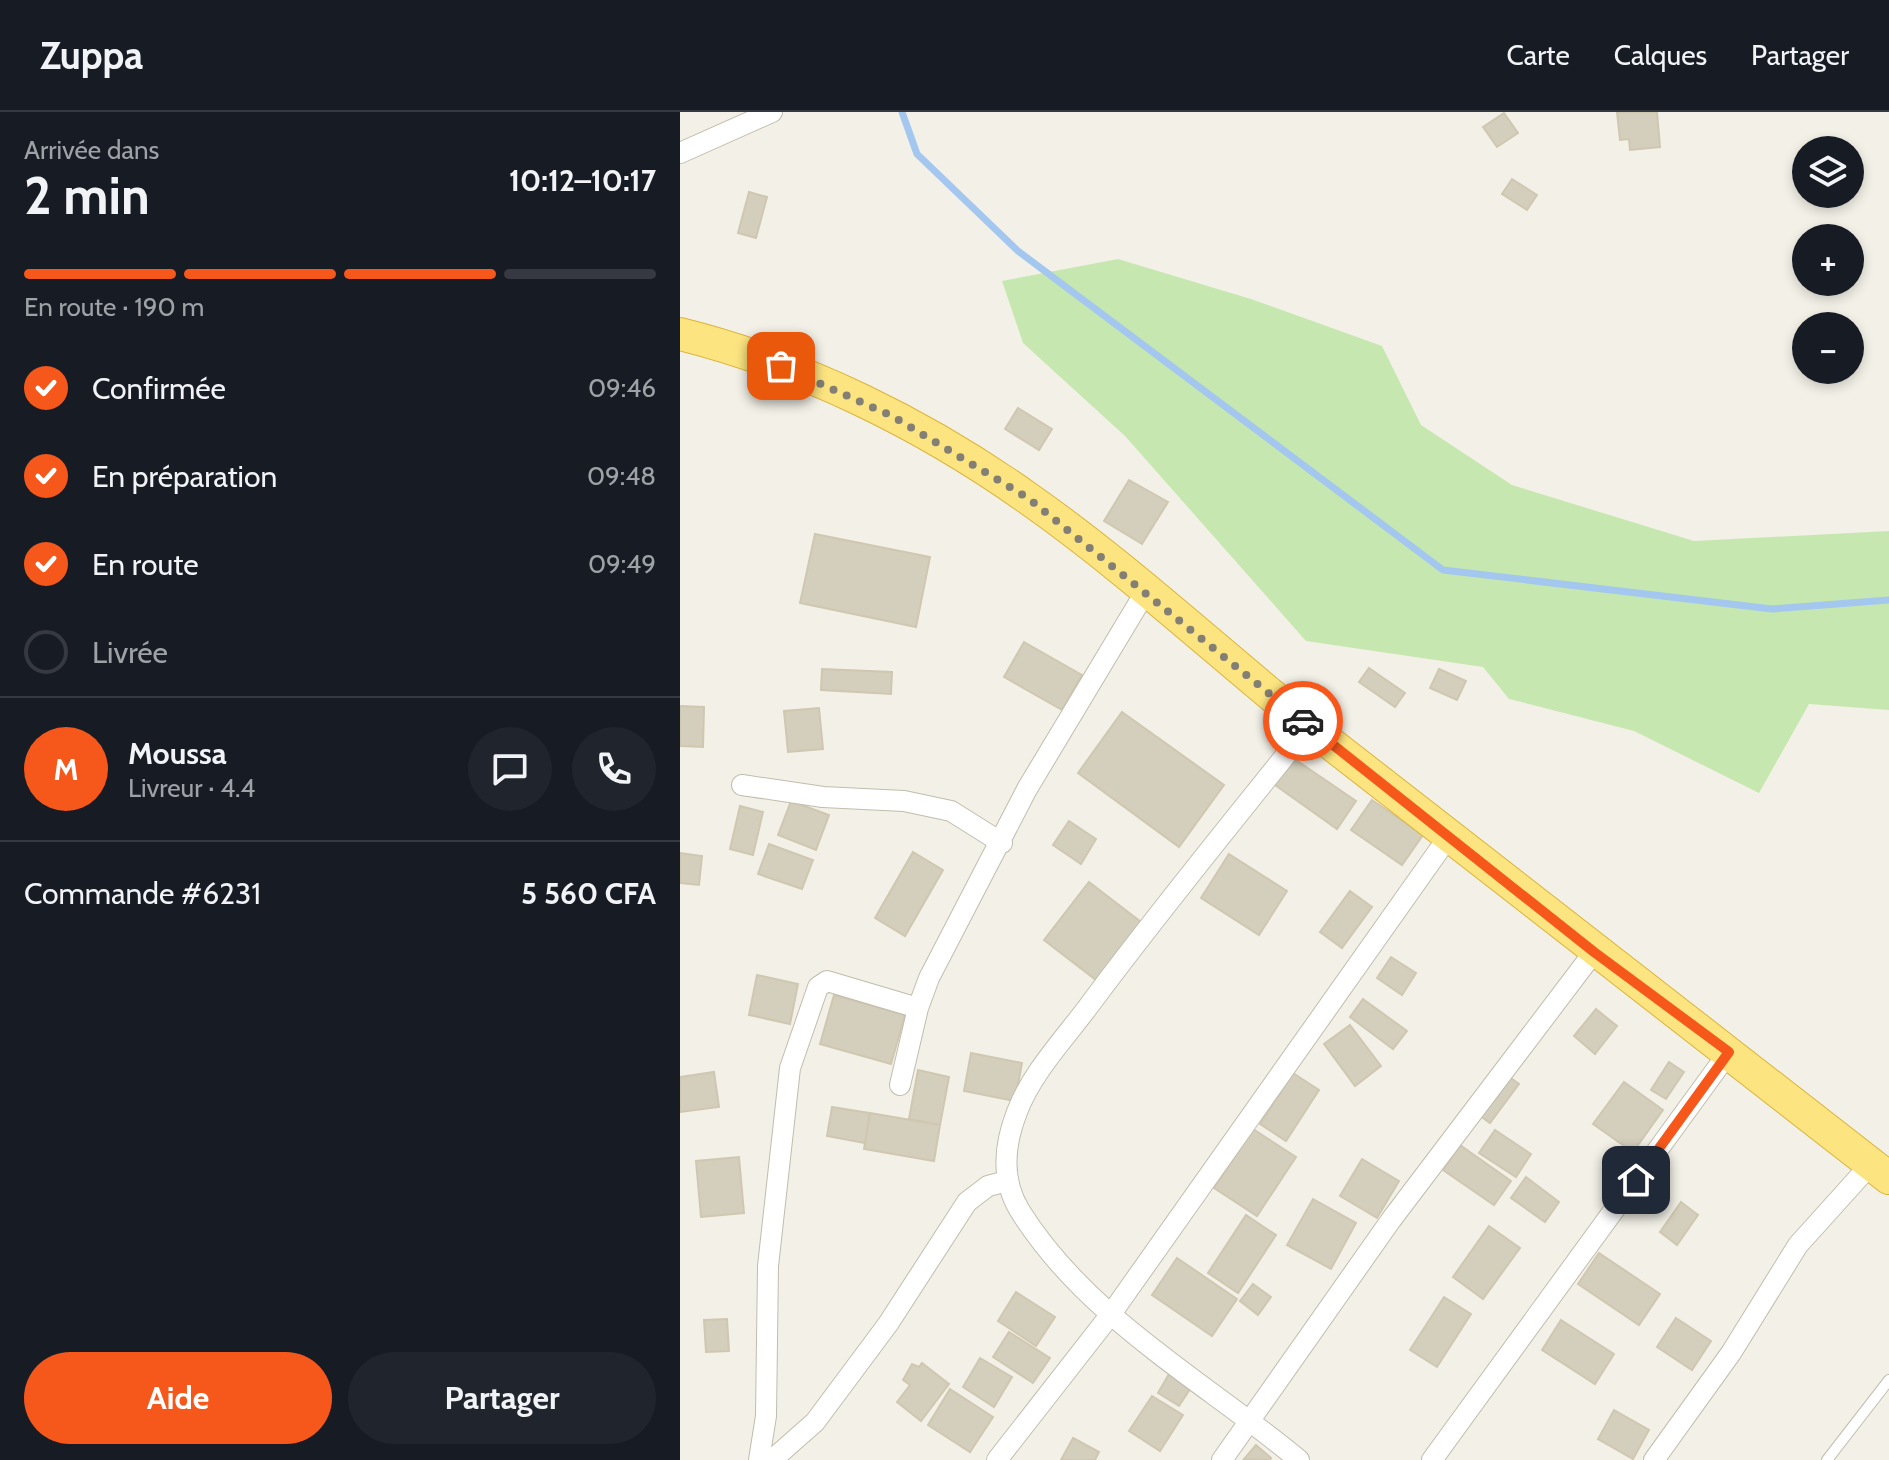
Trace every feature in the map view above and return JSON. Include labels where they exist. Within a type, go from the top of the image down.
[{"type":"highway","points":[[680,334],[781,366],[892,416],[1028,498],[1594,952],[1729,1052],[1880,1171]]},
{"type":"street","points":[[680,153],[772,112]]},
{"type":"street","points":[[900,1085],[918,1008],[929,978],[1063,728],[1146,591]]},
{"type":"street","points":[[1299,1460],[1111,1314],[1055,1260],[1019,1209],[1007,1181],[1005,1155],[1017,1110],[1046,1064],[1121,962],[1309,726]]},
{"type":"street","points":[[742,785],[823,797],[920,804],[951,811],[1002,843]]},
{"type":"street","points":[[997,1460],[1111,1314],[1449,836]]},
{"type":"street","points":[[1222,1460],[1391,1220],[1594,952]]},
{"type":"street","points":[[759,1460],[766,1416],[768,1266],[790,1068],[818,987],[827,981],[918,1008]]},
{"type":"street","points":[[1432,1460],[1729,1052]]},
{"type":"street","points":[[1654,1460],[1731,1353],[1798,1245],[1880,1171]]},
{"type":"street","points":[[772,1460],[815,1422],[888,1324],[967,1202],[988,1186],[1007,1181]]},
{"type":"lane","points":[[1827,1460],[1889,1380]]},
{"type":"green space","points":[[1118,259],[1251,299],[1382,346],[1421,425],[1512,485],[1694,541],[1889,531],[1889,710],[1809,704],[1759,793],[1634,731],[1509,699],[1483,667],[1306,641],[1125,436],[1023,343],[1002,281]]},
{"type":"building","points":[[1617,112],[1657,112],[1660,147],[1630,150],[1629,139],[1620,140]]},
{"type":"building","points":[[1504,113],[1518,133],[1497,147],[1483,127]]},
{"type":"building","points":[[1512,179],[1537,195],[1527,210],[1502,194]]},
{"type":"building","points":[[749,192],[767,197],[756,238],[738,233]]},
{"type":"building","points":[[1018,408],[1052,429],[1039,450],[1005,429]]},
{"type":"building","points":[[1129,480],[1168,502],[1142,544],[1104,521]]},
{"type":"building","points":[[815,534],[930,557],[916,627],[800,603]]},
{"type":"building","points":[[1024,642],[1082,675],[1062,710],[1004,677]]},
{"type":"building","points":[[1369,668],[1405,693],[1395,707],[1359,682]]},
{"type":"building","points":[[822,669],[892,672],[891,694],[821,690]]},
{"type":"building","points":[[1439,669],[1466,681],[1457,700],[1430,688]]},
{"type":"building","points":[[680,706],[704,707],[703,747],[680,746]]},
{"type":"building","points":[[819,708],[823,749],[788,752],[784,711]]},
{"type":"building","points":[[1122,712],[1224,785],[1179,847],[1078,773]]},
{"type":"building","points":[[1293,758],[1356,801],[1337,829],[1275,785]]},
{"type":"building","points":[[1372,800],[1423,835],[1402,865],[1351,830]]},
{"type":"building","points":[[791,801],[829,815],[816,850],[778,835]]},
{"type":"building","points":[[740,806],[763,812],[753,855],[730,849]]},
{"type":"building","points":[[1069,821],[1096,839],[1081,864],[1053,845]]},
{"type":"building","points":[[769,844],[813,860],[802,889],[758,874]]},
{"type":"building","points":[[913,852],[943,870],[905,936],[875,918]]},
{"type":"building","points":[[680,853],[702,856],[699,885],[680,883]]},
{"type":"building","points":[[1229,854],[1287,891],[1259,935],[1201,898]]},
{"type":"building","points":[[1089,882],[1141,922],[1096,980],[1044,940]]},
{"type":"building","points":[[1350,891],[1372,907],[1342,948],[1320,932]]},
{"type":"building","points":[[1391,957],[1416,973],[1402,995],[1377,978]]},
{"type":"building","points":[[757,975],[798,984],[790,1024],[749,1015]]},
{"type":"building","points":[[834,995],[905,1015],[891,1064],[820,1044]]},
{"type":"building","points":[[1363,999],[1407,1031],[1393,1049],[1350,1017]]},
{"type":"building","points":[[1596,1009],[1617,1026],[1595,1054],[1574,1036]]},
{"type":"building","points":[[1350,1025],[1381,1066],[1355,1086],[1324,1044]]},
{"type":"building","points":[[971,1053],[1022,1063],[1015,1101],[964,1091]]},
{"type":"building","points":[[1669,1062],[1684,1072],[1666,1099],[1651,1090]]},
{"type":"building","points":[[918,1070],[949,1077],[940,1125],[909,1119]]},
{"type":"building","points":[[714,1072],[719,1107],[680,1112],[680,1077]]},
{"type":"building","points":[[1293,1073],[1319,1090],[1286,1141],[1260,1124]]},
{"type":"building","points":[[1504,1073],[1519,1084],[1490,1123],[1475,1112]]},
{"type":"building","points":[[1624,1082],[1663,1110],[1633,1152],[1593,1124]]},
{"type":"building","points":[[832,1107],[870,1113],[865,1143],[827,1136]]},
{"type":"building","points":[[870,1113],[940,1125],[934,1161],[864,1149]]},
{"type":"building","points":[[1253,1129],[1296,1157],[1257,1216],[1214,1188]]},
{"type":"building","points":[[1495,1130],[1531,1154],[1516,1177],[1479,1153]]},
{"type":"building","points":[[1460,1145],[1511,1181],[1494,1205],[1443,1170]]},
{"type":"building","points":[[739,1157],[744,1213],[701,1217],[696,1161]]},
{"type":"building","points":[[1362,1159],[1399,1181],[1377,1218],[1340,1196]]},
{"type":"building","points":[[1526,1177],[1559,1202],[1545,1222],[1511,1198]]},
{"type":"building","points":[[1313,1199],[1356,1223],[1331,1269],[1287,1245]]},
{"type":"building","points":[[1681,1202],[1698,1215],[1677,1245],[1660,1232]]},
{"type":"building","points":[[1246,1215],[1276,1235],[1238,1293],[1208,1273]]},
{"type":"building","points":[[1489,1226],[1520,1248],[1483,1299],[1453,1277]]},
{"type":"building","points":[[1599,1253],[1660,1294],[1639,1325],[1578,1284]]},
{"type":"building","points":[[1177,1258],[1237,1299],[1212,1336],[1152,1295]]},
{"type":"building","points":[[1253,1284],[1271,1297],[1258,1315],[1240,1301]]},
{"type":"building","points":[[1016,1292],[1055,1317],[1036,1346],[998,1321]]},
{"type":"building","points":[[1444,1297],[1471,1314],[1437,1367],[1410,1350]]},
{"type":"building","points":[[1676,1318],[1711,1341],[1692,1370],[1657,1347]]},
{"type":"building","points":[[727,1319],[729,1351],[706,1352],[704,1320]]},
{"type":"building","points":[[1561,1320],[1614,1354],[1595,1384],[1542,1350]]},
{"type":"building","points":[[1009,1332],[1050,1358],[1033,1383],[993,1357]]},
{"type":"building","points":[[980,1358],[1012,1377],[994,1407],[963,1387]]},
{"type":"building","points":[[922,1363],[949,1384],[921,1421],[897,1402],[910,1385],[903,1380],[912,1364],[919,1367]]},
{"type":"building","points":[[1172,1369],[1194,1383],[1179,1406],[1158,1393]]},
{"type":"building","points":[[950,1389],[993,1417],[970,1452],[928,1425]]},
{"type":"building","points":[[1152,1396],[1183,1415],[1160,1451],[1129,1431]]},
{"type":"building","points":[[1614,1410],[1649,1430],[1633,1459],[1598,1439]]},
{"type":"building","points":[[1073,1438],[1099,1452],[1095,1460],[1061,1460]]},
{"type":"building","points":[[1256,1445],[1271,1458],[1270,1460],[1244,1459]]},
{"type":"waterway","points":[[902,112],[917,154],[1018,251],[1443,570],[1772,609],[1889,600]]},
{"type":"way so far","points":[[781,366],[892,416],[1028,498],[1303,721]]},
{"type":"route","points":[[1303,721],[1594,952],[1729,1052],[1636,1180]]}]
